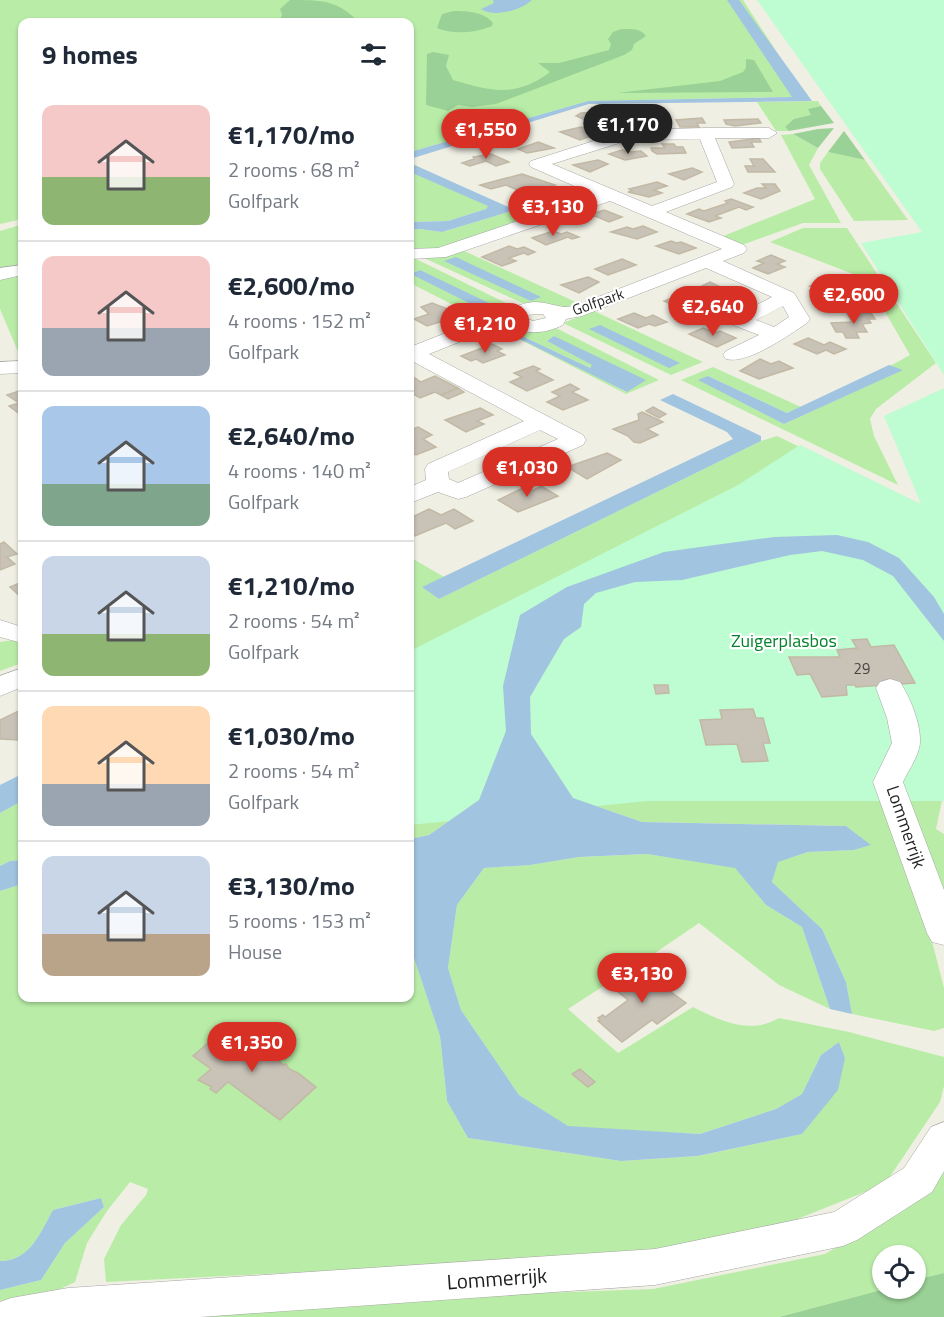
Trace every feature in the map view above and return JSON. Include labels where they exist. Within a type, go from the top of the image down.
[{"type":"street","name":"Golfpark","points":[[414,352],[504,317],[512,317],[517,323],[540,327],[556,321],[556,314],[576,312],[738,249],[537,164],[628,135],[769,133]]},
{"type":"street","points":[[652,212],[726,184],[705,134]]},
{"type":"street","points":[[414,254],[440,253],[610,195]]},
{"type":"street","points":[[707,261],[787,297],[800,319],[773,334],[772,337],[733,355]]},
{"type":"street","points":[[0,274],[18,271]]},
{"type":"street","points":[[773,334],[740,321],[787,297]]},
{"type":"street","name":"Golfpark","points":[[414,355],[575,440],[458,492],[438,483]]},
{"type":"street","points":[[0,368],[18,367]]},
{"type":"street","points":[[414,494],[438,483],[436,469],[541,421]]},
{"type":"street","points":[[0,628],[18,634]]},
{"type":"street","points":[[0,687],[18,678]]},
{"type":"street","name":"Lommerrijk","points":[[890,688],[901,718],[906,743],[888,782],[944,933]]},
{"type":"street","name":"Lommerrijk","points":[[11,1317],[68,1307],[655,1267],[843,1228],[918,1180],[944,1138]]},
{"type":"green space","points":[[0,0],[743,0],[802,91],[789,92],[793,97],[588,101],[414,151],[414,18],[18,18],[18,220],[0,224]]},
{"type":"green space","points":[[290,0],[311,0],[336,5],[354,18],[281,18],[280,9]]},
{"type":"green space","points":[[757,0],[944,0],[944,375],[861,243],[922,232]]},
{"type":"green space","points":[[454,11],[480,14],[493,23],[492,26],[464,32],[450,32],[437,28],[442,14]]},
{"type":"green space","points":[[621,29],[638,30],[646,36],[624,55],[496,104],[472,107],[458,105],[448,111],[426,105],[427,54],[433,52],[449,55],[446,66],[453,80],[491,89],[514,89],[526,86],[550,72],[538,63],[559,63],[609,50],[611,44],[608,39],[613,32]]},
{"type":"green space","points":[[746,59],[754,60],[773,92],[617,93],[720,81],[743,72],[746,68]]},
{"type":"green space","points":[[818,101],[821,106],[809,109],[812,115],[785,127],[789,131],[776,131],[757,102]]},
{"type":"green space","points":[[821,106],[834,123],[789,131],[785,127],[794,119],[811,115],[808,109]]},
{"type":"green space","points":[[834,128],[818,148],[793,134],[818,129]]},
{"type":"green space","points":[[844,131],[865,160],[828,152]]},
{"type":"green space","points":[[793,134],[818,148],[809,165],[841,223],[803,223],[742,245],[721,237],[815,199],[781,135]]},
{"type":"green space","points":[[828,152],[865,160],[908,220],[854,221],[820,169],[820,163]]},
{"type":"green space","points":[[414,165],[497,203],[486,209],[448,221],[414,222]]},
{"type":"green space","points":[[515,210],[533,218],[438,250],[414,251],[414,230],[442,232]]},
{"type":"green space","points":[[18,226],[18,266],[0,271],[0,231]]},
{"type":"green space","points":[[803,228],[847,228],[936,363],[876,409],[870,419],[874,436],[898,485],[681,380],[713,367],[801,407],[787,413],[708,376],[784,424],[902,370],[890,366],[910,355],[866,279],[770,242]]},
{"type":"green space","points":[[462,250],[578,303],[563,308],[538,303],[522,303],[424,258]]},
{"type":"green space","points":[[414,258],[512,306],[481,319],[414,285]]},
{"type":"green space","points":[[18,274],[18,352],[0,309],[0,276]]},
{"type":"green space","points":[[594,311],[703,362],[671,375],[563,323]]},
{"type":"green space","points":[[505,322],[556,328],[659,380],[626,394],[494,326]],"holes":[[[522,336],[590,368],[593,365],[547,341],[554,336],[636,385],[626,392]]]},
{"type":"green space","name":"Zuigerplasbos","points":[[944,388],[944,801],[647,801],[414,825],[414,649],[738,485],[800,445],[921,504],[884,416]]},
{"type":"green space","points":[[777,436],[814,454],[479,800],[429,835],[414,838],[414,559],[444,577],[423,587],[439,599],[761,441]]},
{"type":"green space","points":[[0,642],[18,642],[18,664],[0,671]]},
{"type":"green space","points":[[944,791],[936,829],[944,834],[944,911],[879,794],[933,945],[944,988],[944,1028],[934,1031],[852,1014],[846,982],[822,929],[772,882],[777,862],[808,852],[854,850],[870,845],[846,826],[642,822],[573,798]]},
{"type":"green space","points":[[18,803],[18,860],[0,866],[0,813]]},
{"type":"green space","points":[[647,854],[735,867],[766,905],[802,927],[830,1009],[779,985],[699,923],[617,979],[611,972],[600,980],[605,985],[568,1009],[618,1053],[693,1007],[725,1021],[746,1026],[768,1023],[779,1018],[849,1032],[944,1057],[944,1086],[940,1102],[885,1184],[770,1230],[567,1264],[345,1270],[106,1282],[104,1259],[121,1225],[146,1195],[148,1189],[130,1182],[107,1211],[87,1243],[75,1282],[56,1291],[0,1301],[0,1290],[41,1280],[65,1243],[104,1207],[101,1198],[53,1210],[27,1251],[10,1260],[0,1261],[0,891],[18,885],[18,1002],[414,1002],[414,958],[440,1036],[447,1101],[468,1138],[621,1161],[699,1156],[802,1134],[845,1058],[839,1042],[821,1055],[802,1094],[776,1109],[700,1134],[568,1127],[519,1095],[461,1010],[448,968],[457,905],[484,868],[530,865],[579,857]]},
{"type":"green space","points":[[944,1172],[944,1273],[926,1277],[926,1245],[872,1245],[872,1292],[779,1317],[69,1317],[376,1299],[653,1289],[825,1254],[932,1191]]},
{"type":"green space","points":[[944,1273],[944,1317],[779,1317],[872,1292],[872,1299],[926,1299],[926,1277]]},
{"type":"water","points":[[493,0],[532,0],[508,12],[493,13],[481,9],[494,3]]},
{"type":"water","points":[[727,0],[739,0],[812,101],[589,104],[414,158],[414,151],[588,101],[792,97]]},
{"type":"water","points":[[414,165],[515,210],[442,232],[414,230],[414,222],[448,221],[486,209],[488,206],[414,174]]},
{"type":"water","points":[[456,257],[541,297],[531,301],[444,261]]},
{"type":"water","points":[[420,270],[493,305],[483,310],[414,276],[414,273]]},
{"type":"water","points":[[600,325],[680,363],[669,368],[589,329]]},
{"type":"water","points":[[522,336],[590,368],[592,365],[547,341],[554,336],[646,380],[627,392],[518,338]]},
{"type":"water","points":[[889,365],[903,370],[784,424],[698,380],[708,376],[787,413]]},
{"type":"water","points":[[673,394],[761,436],[761,441],[439,599],[422,587],[733,439],[727,432],[660,400]]},
{"type":"water","points":[[837,535],[868,542],[899,558],[934,597],[944,614],[944,641],[893,576],[863,560],[822,551],[790,555],[682,580],[635,582],[596,593],[584,604],[581,627],[564,639],[530,697],[531,734],[573,798],[642,822],[846,826],[871,845],[854,850],[808,852],[778,862],[772,882],[822,929],[846,982],[852,1014],[830,1009],[802,927],[766,905],[735,868],[647,854],[579,857],[530,865],[484,868],[457,905],[448,968],[461,1010],[519,1095],[568,1126],[700,1134],[776,1109],[802,1094],[821,1055],[839,1042],[845,1058],[838,1090],[802,1134],[698,1156],[621,1161],[468,1138],[447,1101],[440,1036],[414,958],[414,838],[429,835],[479,800],[506,731],[503,686],[520,615],[567,587],[664,552],[774,537]]},
{"type":"water","points":[[18,776],[18,803],[0,813],[0,785]]},
{"type":"water","points":[[18,860],[18,885],[0,891],[0,866]]},
{"type":"water","points":[[101,1198],[104,1207],[65,1243],[41,1280],[0,1290],[0,1261],[10,1260],[27,1251],[53,1210]]},
{"type":"building","points":[[598,112],[627,118],[652,117],[654,122],[629,122],[630,127],[623,128],[602,122],[609,120],[608,116],[583,119],[576,116],[581,113]]},
{"type":"building","points":[[702,118],[705,123],[697,123],[699,127],[680,127],[676,120]]},
{"type":"building","points":[[758,119],[761,123],[735,126],[726,124],[724,120]]},
{"type":"building","points":[[581,127],[590,130],[584,132],[593,135],[580,140],[560,132]]},
{"type":"building","points":[[759,138],[761,142],[751,142],[754,147],[732,148],[729,142]]},
{"type":"building","points":[[538,142],[554,148],[527,153],[518,149]]},
{"type":"building","points":[[662,144],[683,147],[686,153],[657,154],[652,151],[651,148],[665,148]]},
{"type":"building","points":[[622,150],[641,151],[647,156],[625,160],[609,154]]},
{"type":"building","points":[[491,154],[509,162],[496,166],[486,161],[470,166],[462,163],[474,159],[473,157]]},
{"type":"building","points":[[750,159],[763,159],[775,172],[748,172],[745,166],[754,166]]},
{"type":"building","points":[[598,160],[608,164],[590,172],[573,165]]},
{"type":"building","points":[[692,168],[702,172],[684,180],[669,174]]},
{"type":"building","points":[[522,174],[555,185],[549,187],[561,192],[565,190],[574,194],[560,198],[543,189],[537,191],[526,187],[517,190],[506,185],[491,189],[480,185]]},
{"type":"building","points":[[657,182],[667,186],[654,190],[662,193],[649,197],[628,192],[632,191],[629,189]]},
{"type":"building","points":[[762,184],[775,184],[780,191],[761,199],[744,193],[757,188],[766,188]]},
{"type":"building","points":[[731,199],[753,207],[746,210],[739,207],[715,216],[721,218],[709,222],[687,214],[728,203],[725,201]]},
{"type":"building","points":[[604,210],[622,217],[609,222],[595,216],[588,219],[578,215],[589,211],[595,213]]},
{"type":"building","points":[[643,226],[657,232],[637,239],[611,232],[627,227],[633,229]]},
{"type":"building","points":[[553,231],[561,234],[567,232],[579,237],[572,239],[568,237],[546,245],[532,238]]},
{"type":"building","points":[[671,241],[696,248],[679,254],[656,246]]},
{"type":"building","points":[[509,246],[517,249],[524,247],[535,252],[509,258],[516,261],[502,266],[482,257]]},
{"type":"building","points":[[771,255],[785,261],[777,264],[785,267],[768,274],[753,268],[764,263],[757,261]]},
{"type":"building","points":[[622,259],[636,265],[608,275],[595,269]]},
{"type":"building","points":[[588,277],[599,282],[579,293],[561,285]]},
{"type":"building","points":[[824,280],[831,282],[824,285],[841,292],[844,302],[833,304],[822,301],[818,294],[810,291],[817,288],[810,286]]},
{"type":"building","points":[[710,282],[729,291],[722,294],[729,297],[719,301],[705,295],[710,293],[698,288]]},
{"type":"building","points":[[677,296],[690,302],[697,299],[712,306],[705,309],[694,304],[682,309],[664,301]]},
{"type":"building","points":[[432,303],[460,316],[427,326],[414,319],[429,314],[421,307]]},
{"type":"building","points":[[634,313],[646,318],[653,315],[667,322],[638,328],[618,319]]},
{"type":"building","points":[[847,313],[871,313],[875,319],[868,319],[871,323],[862,324],[867,332],[856,332],[859,338],[846,338],[843,332],[836,332],[831,323],[852,322]]},
{"type":"building","points":[[703,328],[715,333],[720,331],[736,338],[717,347],[689,334]]},
{"type":"building","points":[[808,338],[824,345],[830,342],[846,349],[834,354],[826,350],[817,354],[794,344]]},
{"type":"building","points":[[492,344],[502,349],[497,351],[505,355],[483,363],[461,356]]},
{"type":"building","points":[[760,359],[771,364],[779,361],[793,368],[759,379],[740,371]]},
{"type":"building","points":[[533,366],[540,369],[536,371],[553,380],[527,391],[510,382],[522,377],[514,373]]},
{"type":"building","points":[[435,376],[458,388],[441,395],[435,392],[420,398],[414,394],[414,377],[421,382]]},
{"type":"building","points":[[570,384],[579,389],[572,392],[588,400],[563,410],[547,402],[560,396],[552,392]]},
{"type":"building","points":[[458,388],[464,392],[448,399],[441,395]]},
{"type":"building","points":[[18,391],[18,402],[7,395]]},
{"type":"building","points":[[18,403],[18,413],[9,406]]},
{"type":"building","points":[[653,407],[666,414],[659,418],[646,411]]},
{"type":"building","points":[[480,408],[493,415],[477,421],[484,424],[466,432],[445,420]]},
{"type":"building","points":[[642,412],[663,422],[647,429],[658,435],[640,443],[634,442],[628,436],[613,429],[639,420],[638,414]]},
{"type":"building","points":[[418,427],[432,435],[423,439],[436,447],[416,455],[414,454],[414,428]]},
{"type":"building","points":[[607,453],[621,460],[587,479],[567,467]]},
{"type":"building","points":[[541,486],[558,496],[518,512],[498,500],[525,487],[532,491]]},
{"type":"building","points":[[429,509],[441,515],[454,509],[473,521],[455,529],[446,523],[415,536],[414,516]]},
{"type":"building","points":[[4,542],[17,554],[7,557],[15,564],[0,570],[0,544]]},
{"type":"building","points":[[18,584],[18,594],[10,587]]},
{"type":"building","points":[[867,639],[871,647],[894,645],[915,683],[856,687],[846,685],[847,695],[822,697],[810,674],[797,675],[789,657],[840,657],[837,650],[857,648],[852,640]]},
{"type":"building","points":[[654,685],[668,685],[669,693],[656,694]]},
{"type":"building","points":[[753,709],[756,718],[763,718],[770,743],[763,743],[768,761],[742,762],[737,744],[706,745],[700,720],[722,719],[720,710]]},
{"type":"building","points":[[18,711],[18,740],[0,739],[0,720]]},
{"type":"building","points":[[642,968],[660,982],[671,974],[683,983],[671,992],[686,1003],[657,1024],[652,1020],[622,1042],[598,1021],[600,1020],[598,1018],[603,1015],[605,1017],[628,1000],[613,988]]},
{"type":"building","points":[[228,1026],[270,1055],[272,1054],[283,1065],[286,1064],[289,1069],[316,1087],[280,1120],[228,1082],[216,1093],[210,1089],[212,1087],[198,1080],[211,1069],[193,1056]]},
{"type":"building","points":[[580,1069],[595,1082],[588,1087],[572,1074]]}]
